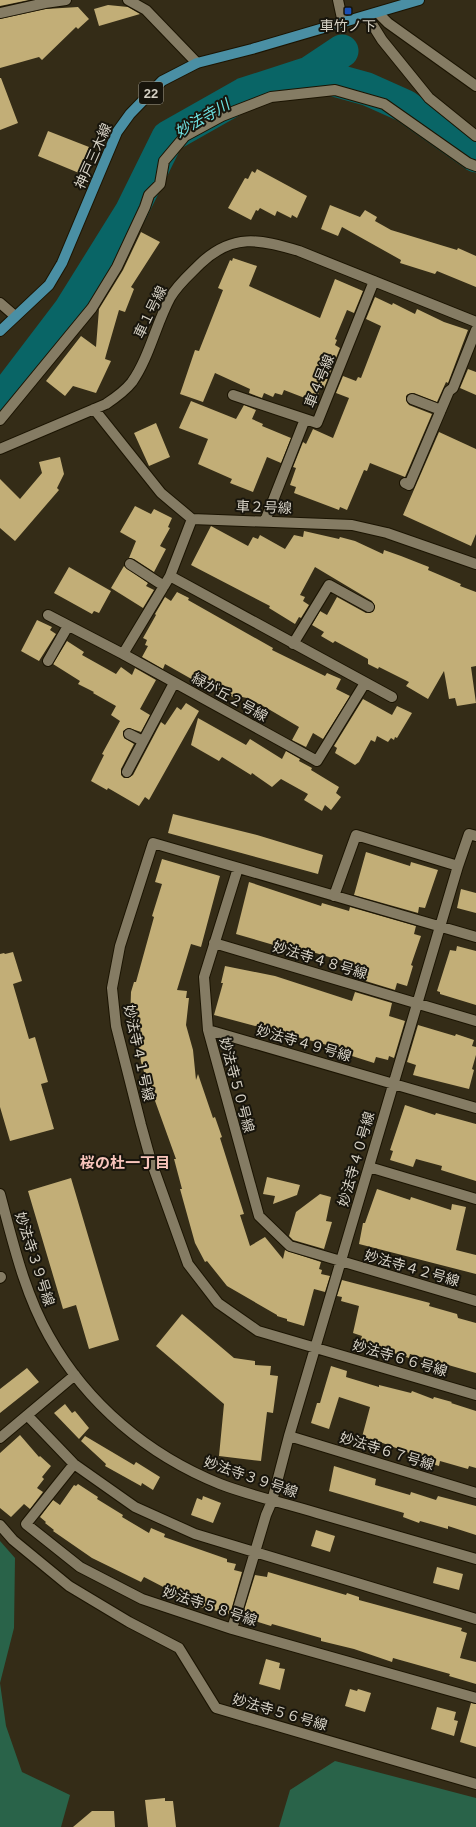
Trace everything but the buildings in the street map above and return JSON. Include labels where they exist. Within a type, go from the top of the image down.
[{"type":"main road","name":"神戸三木線","points":[[0,331],[49,285],[62,263],[117,132],[130,114],[162,81],[197,63],[252,49],[419,0]]},
{"type":"street","points":[[0,13],[66,0]]},
{"type":"street","points":[[128,0],[146,10],[197,63]]},
{"type":"street","points":[[338,0],[343,23]]},
{"type":"street","points":[[378,13],[388,24],[476,86]]},
{"type":"street","points":[[367,16],[382,40],[429,98],[476,136]]},
{"type":"street","points":[[0,420],[92,308],[117,267],[145,207],[149,195],[160,184],[164,161],[185,136],[222,116],[271,97],[335,90],[384,104],[468,163],[476,166]]},
{"type":"street","name":"車１号線","points":[[0,448],[106,404],[115,398],[132,382],[170,298],[184,280],[218,249],[242,241],[259,241],[276,244],[299,251],[476,322]]},
{"type":"street","name":"車４号線","points":[[265,521],[305,419],[317,423],[374,281]]},
{"type":"street","points":[[0,303],[15,316]]},
{"type":"street","points":[[404,483],[410,485],[440,410],[449,391],[453,388],[476,330]]},
{"type":"street","points":[[233,395],[305,419]]},
{"type":"street","points":[[412,399],[440,410]]},
{"type":"street","points":[[94,409],[161,493],[192,519],[170,576],[123,654]]},
{"type":"street","name":"車２号線","points":[[192,519],[352,525],[386,533],[476,564]]},
{"type":"street","points":[[130,564],[164,586]]},
{"type":"street","points":[[170,576],[392,697]]},
{"type":"street","points":[[293,644],[329,585],[369,607]]},
{"type":"street","name":"緑が丘２号線","points":[[48,616],[123,654],[317,761],[365,683]]},
{"type":"street","points":[[48,661],[68,626]]},
{"type":"street","points":[[127,772],[174,683]]},
{"type":"street","points":[[128,734],[143,741]]},
{"type":"street","name":"妙法寺４０号線","points":[[232,1629],[272,1501],[289,1436],[458,866],[469,834],[476,836]]},
{"type":"street","points":[[334,896],[356,835],[458,866]]},
{"type":"street","name":"妙法寺４１号線","points":[[316,1349],[258,1331],[218,1303],[188,1264],[151,1161],[116,1026],[112,988],[120,946],[153,843],[441,927]]},
{"type":"street","name":"妙法寺５０号線","points":[[238,868],[204,977],[208,1030],[258,1216],[290,1246],[341,1262]]},
{"type":"street","points":[[441,927],[476,937]]},
{"type":"street","name":"妙法寺４８号線","points":[[214,942],[476,1021]]},
{"type":"street","name":"妙法寺４９号線","points":[[208,1030],[476,1108]]},
{"type":"street","points":[[369,1167],[476,1199]]},
{"type":"street","name":"妙法寺３９号線","points":[[0,1194],[18,1261],[37,1312],[48,1335],[75,1375],[112,1417],[149,1447],[197,1474],[221,1484],[272,1501],[476,1559]]},
{"type":"street","name":"妙法寺４２号線","points":[[341,1262],[476,1301]]},
{"type":"street","name":"妙法寺６６号線","points":[[316,1349],[476,1395]]},
{"type":"street","points":[[0,1438],[75,1375]]},
{"type":"street","points":[[28,1416],[74,1464],[135,1507],[195,1534],[476,1619]]},
{"type":"street","name":"妙法寺６７号線","points":[[289,1436],[476,1493]]},
{"type":"street","name":"妙法寺５８号線","points":[[74,1464],[26,1524],[80,1567],[142,1598],[232,1629],[476,1698]]},
{"type":"street","name":"妙法寺５６号線","points":[[0,1525],[13,1540],[69,1586],[129,1622],[179,1648],[216,1708],[476,1784]]},
{"type":"green space","points":[[0,1541],[15,1558],[14,1628],[0,1683]]},
{"type":"green space","points":[[0,1683],[6,1726],[22,1772],[70,1795],[61,1827],[0,1827]]},
{"type":"green space","points":[[335,1761],[476,1798],[476,1827],[279,1827],[290,1790]]},
{"type":"waterway","points":[[309,73],[342,51]]},
{"type":"waterway","name":"妙法寺川","points":[[0,402],[70,310],[131,212],[168,137],[244,94],[309,73],[367,89],[405,106],[476,156]]},
{"type":"place","name":"車竹ノ下","points":[[348,11]]},
{"type":"district","name":"桜の杜一丁目","points":[[125,1162]]}]
